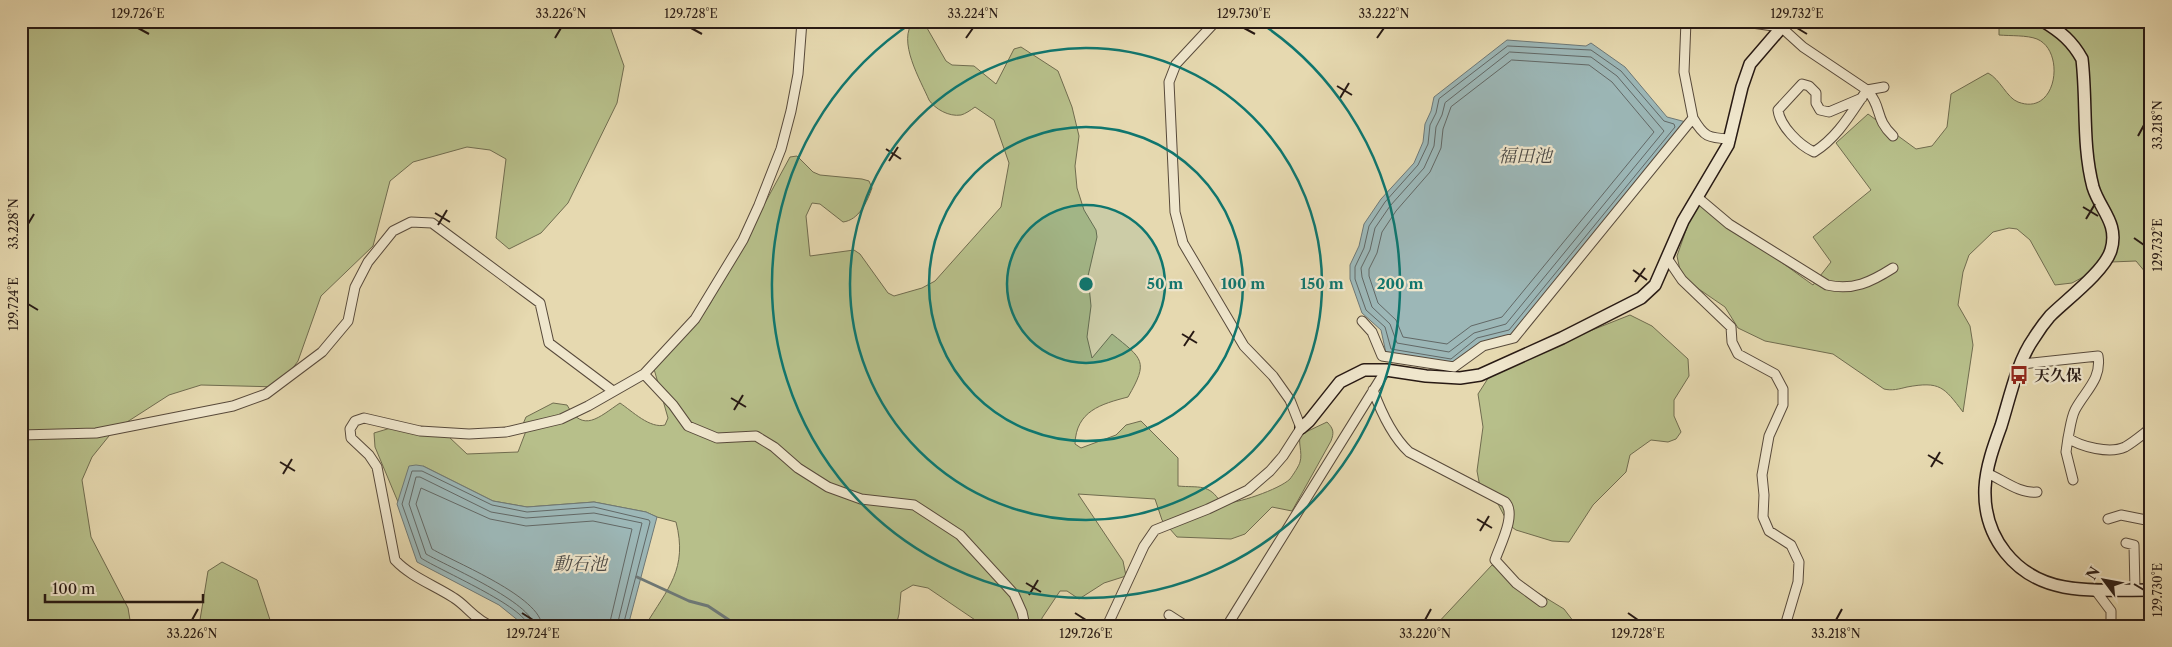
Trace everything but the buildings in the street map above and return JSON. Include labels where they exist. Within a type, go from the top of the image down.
[{"type":"main road","points":[[2043,21],[2063,33],[2075,46],[2082,59],[2088,168],[2094,190],[2110,221],[2114,235],[2111,252],[2100,268],[2049,318],[2033,340],[2022,364],[1991,455],[1985,486],[1985,511],[1995,538],[2007,556],[2025,571],[2044,582],[2063,587],[2096,591],[2151,590]]},
{"type":"main road","points":[[1301,428],[1309,421],[1340,382],[1364,370],[1386,370],[1426,376],[1460,378],[1480,375],[1562,338],[1642,298],[1655,285],[1683,221],[1730,140],[1742,87],[1750,64],[1784,24]]},
{"type":"street","points":[[492,626],[484,623],[456,599],[402,568],[394,560],[377,467],[370,455],[351,438],[350,429],[355,421],[364,418],[420,431],[469,434],[506,432],[561,419],[644,374],[695,319],[743,240],[759,205],[781,149],[791,111],[800,56],[802,21]]},
{"type":"street","points":[[1107,626],[1144,546],[1155,530],[1208,509],[1248,490],[1270,471],[1283,456],[1301,428],[1290,400],[1273,376],[1244,346],[1187,250],[1175,212],[1169,82],[1176,64],[1216,21]]},
{"type":"street","points":[[1686,21],[1684,72],[1693,118],[1701,131],[1708,137],[1730,140]]},
{"type":"street","points":[[1725,21],[1784,24],[1803,47],[1864,94],[1876,100],[1879,118],[1884,127],[1893,136]]},
{"type":"street","points":[[1864,94],[1845,123],[1826,144],[1814,152],[1803,147],[1779,117],[1778,110],[1802,84],[1809,86],[1816,93],[1816,103],[1820,110],[1829,112],[1864,94],[1884,87]]},
{"type":"street","points":[[1362,321],[1372,332],[1382,356],[1454,367],[1483,346],[1514,338],[1693,118]]},
{"type":"street","points":[[1697,197],[1728,224],[1827,285],[1839,288],[1857,287],[1874,280],[1893,268]]},
{"type":"street","points":[[21,435],[96,433],[232,406],[266,394],[322,352],[348,321],[355,287],[368,262],[393,231],[411,222],[432,223],[540,303],[549,343],[613,391]]},
{"type":"street","points":[[1667,258],[1682,280],[1731,327],[1732,342],[1738,354],[1775,374],[1783,389],[1783,405],[1769,436],[1762,475],[1764,494],[1763,517],[1769,531],[1791,545],[1799,562],[1798,582],[1785,626]]},
{"type":"street","points":[[2022,364],[2098,356],[2100,367],[2095,379],[2074,412],[2068,438],[2066,452],[2073,480]]},
{"type":"street","points":[[1226,626],[1386,370]]},
{"type":"street","points":[[644,374],[673,405],[688,426],[717,438],[756,436],[774,447],[798,468],[828,488],[861,499],[914,505],[960,535],[1014,594],[1022,612],[1025,626]]},
{"type":"street","points":[[1373,390],[1379,407],[1400,444],[1410,452],[1510,506],[1511,514],[1495,560],[1516,583],[1542,602]]},
{"type":"street","points":[[2068,438],[2077,444],[2109,449],[2124,448],[2151,428]]},
{"type":"street","points":[[1987,473],[2008,482],[2019,490],[2029,493],[2037,492]]},
{"type":"street","points":[[2108,519],[2120,515],[2149,521],[2151,502]]},
{"type":"street","points":[[2126,543],[2134,545],[2135,590]]},
{"type":"street","points":[[2096,591],[2111,611],[2111,626]]},
{"type":"street","points":[[1169,615],[1186,626]]},
{"type":"green space","points":[[21,21],[608,21],[624,66],[617,103],[568,203],[541,233],[509,249],[496,238],[506,159],[490,150],[467,147],[413,162],[390,181],[373,246],[321,296],[298,361],[279,387],[201,385],[169,395],[113,431],[92,457],[82,480],[91,537],[128,608],[131,626],[21,626]]},
{"type":"green space","points":[[914,21],[927,28],[946,61],[952,65],[974,66],[996,84],[1014,49],[1021,47],[1058,71],[1072,107],[1079,136],[1075,166],[1077,188],[1084,210],[1096,230],[1097,237],[1088,276],[1091,306],[1087,337],[1092,358],[1112,334],[1131,349],[1140,361],[1139,375],[1128,397],[1100,406],[1085,416],[1076,433],[1075,444],[1081,448],[1116,435],[1126,425],[1141,421],[1178,458],[1178,486],[1208,489],[1221,503],[1228,503],[1267,492],[1290,479],[1300,462],[1301,431],[1308,431],[1327,422],[1333,431],[1333,436],[1292,511],[1272,507],[1245,534],[1231,539],[1177,537],[1162,520],[1155,499],[1078,494],[1123,561],[1126,576],[1104,583],[1079,599],[1067,591],[1060,591],[1042,618],[1040,626],[984,626],[928,588],[913,585],[901,592],[896,626],[645,626],[668,589],[678,566],[679,538],[676,522],[646,512],[594,502],[527,507],[493,501],[423,466],[398,502],[375,447],[374,433],[394,427],[449,437],[467,454],[518,452],[526,431],[523,424],[526,417],[553,403],[567,405],[573,414],[585,421],[598,417],[620,403],[647,422],[659,426],[665,425],[668,418],[654,369],[700,318],[710,304],[790,157],[797,156],[813,172],[820,175],[862,179],[869,181],[872,188],[865,204],[858,214],[849,221],[843,222],[820,204],[812,203],[806,216],[810,256],[854,250],[860,254],[888,293],[894,296],[922,288],[935,281],[1001,207],[1009,163],[994,120],[975,107],[961,115],[947,114],[929,100],[916,72],[909,49],[909,29]]},
{"type":"green space","points":[[1999,21],[2151,21],[2151,279],[2136,261],[2111,262],[2072,283],[2055,285],[2030,240],[2017,229],[2009,228],[1993,232],[1969,255],[1963,272],[1958,305],[1970,326],[1973,345],[1963,412],[1951,397],[1940,388],[1918,385],[1890,390],[1884,389],[1833,354],[1765,341],[1738,328],[1725,307],[1690,283],[1680,270],[1677,256],[1692,213],[1699,203],[1813,285],[1831,262],[1813,237],[1871,190],[1836,143],[1868,114],[1916,149],[1932,146],[1947,127],[1951,94],[1988,73],[2010,97],[2018,102],[2031,104],[2042,100],[2049,92],[2053,81],[2054,68],[2052,56],[2046,46],[2037,39],[2023,36],[1999,35]]},
{"type":"green space","points":[[1630,315],[1652,326],[1688,359],[1689,376],[1674,400],[1674,416],[1681,432],[1676,439],[1668,442],[1651,440],[1630,455],[1626,472],[1593,505],[1569,542],[1552,541],[1516,530],[1509,525],[1498,504],[1484,494],[1480,487],[1477,471],[1483,427],[1478,394],[1494,369]]},
{"type":"green space","points":[[222,562],[257,580],[272,626],[199,626],[208,571]]},
{"type":"green space","points":[[1492,565],[1564,609],[1577,626],[1435,626]]},
{"type":"water","name":"福田池","points":[[1507,40],[1586,46],[1591,43],[1625,67],[1667,117],[1686,122],[1512,334],[1479,343],[1453,364],[1386,353],[1381,330],[1362,313],[1350,279],[1350,265],[1359,246],[1364,224],[1381,199],[1414,163],[1423,142],[1425,124],[1431,111],[1434,97]]},
{"type":"water","name":"動石池","points":[[409,466],[423,466],[493,501],[527,507],[594,502],[646,512],[657,517],[628,626],[525,626],[499,605],[417,562],[397,504]]},
{"type":"waterway","points":[[637,577],[689,601],[708,606],[738,626]]},
{"type":"place","name":"天久保","points":[[2019,375]]}]
